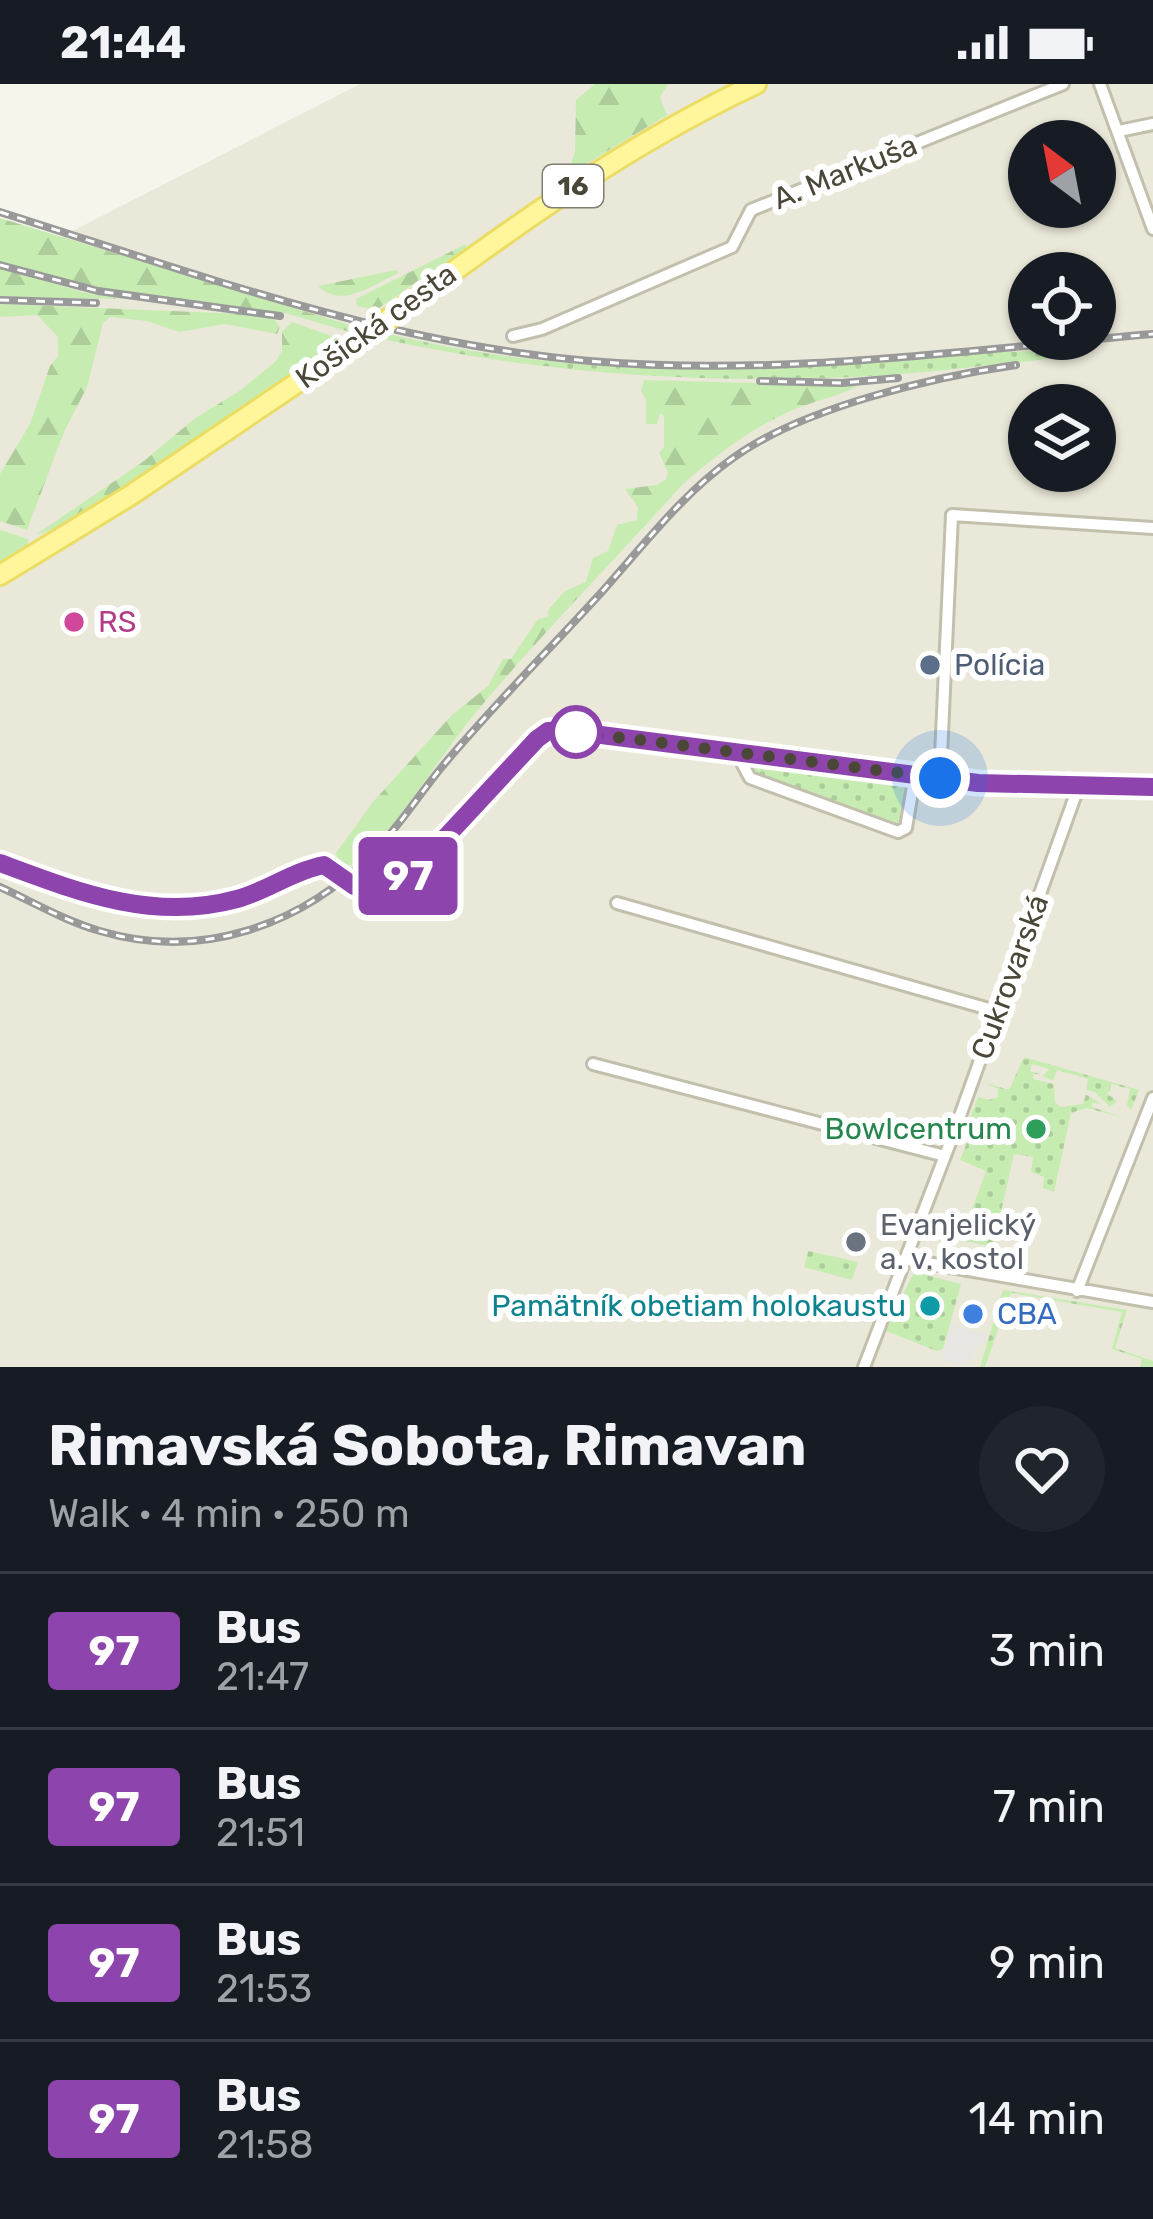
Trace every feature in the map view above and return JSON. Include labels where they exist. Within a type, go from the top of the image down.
[{"type":"main road","name":"Košická cesta","points":[[0,575],[131,495],[350,347],[590,175],[646,140],[756,84]]},
{"type":"street","name":"A. Markuša","points":[[513,336],[542,329],[732,247],[751,209],[1064,84]]},
{"type":"street","points":[[1100,84],[1153,229]]},
{"type":"street","points":[[1119,130],[1153,124]]},
{"type":"street","points":[[940,778],[952,514],[1153,528]]},
{"type":"street","points":[[0,863],[94,898],[164,908],[242,898],[324,865],[354,886],[384,892],[416,869],[548,731],[631,737],[744,756],[940,778],[1078,788],[1153,787]]},
{"type":"street","points":[[744,756],[743,765],[751,778],[898,832],[906,828],[915,774]]},
{"type":"street","name":"Cukrovarská","points":[[863,1367],[1078,788]]},
{"type":"street","points":[[617,903],[997,1011]]},
{"type":"street","points":[[593,1064],[945,1156]]},
{"type":"street","points":[[1077,1291],[1153,1098]]},
{"type":"street","points":[[904,1259],[1153,1302]]},
{"type":"shaded area","points":[[360,84],[1153,84],[1153,1367],[0,1367],[0,268]]},
{"type":"shaded area","points":[[951,1324],[987,1334],[968,1367],[942,1360]]},
{"type":"green space","points":[[595,84],[668,84],[660,97],[667,115],[573,172],[569,169],[575,152],[576,100]]},
{"type":"green space","points":[[0,218],[356,327],[350,332],[285,313],[75,284],[0,263]]},
{"type":"green space","points":[[466,244],[376,310],[357,306],[356,299]]},
{"type":"green space","points":[[0,267],[82,292],[122,299],[0,297]]},
{"type":"green space","points":[[399,273],[347,295],[327,293],[318,286]]},
{"type":"green space","points":[[0,304],[244,314],[272,317],[280,327],[277,334],[225,324],[179,332],[147,321],[110,317],[103,323],[87,387],[64,432],[27,530],[0,521],[0,474],[30,424],[58,356],[58,337],[37,315],[0,317]]},
{"type":"green space","points":[[292,322],[340,339],[135,480],[37,534],[144,461],[276,361],[282,351],[282,332]]},
{"type":"green space","points":[[385,333],[535,360],[609,366],[755,368],[1008,352],[1008,360],[1035,360],[826,378],[674,377],[523,363],[378,338]]},
{"type":"green space","points":[[644,380],[858,386],[772,420],[731,445],[682,485],[498,686],[371,849],[353,866],[339,862],[336,853],[373,802],[452,715],[488,686],[503,659],[511,659],[538,619],[548,617],[548,610],[565,591],[586,582],[593,558],[608,551],[617,525],[637,520],[638,507],[625,489],[657,485],[666,479],[668,472],[659,453],[664,447],[664,416],[660,413],[657,424],[646,424]]},
{"type":"green space","points":[[0,530],[28,539],[28,546],[0,562]]},
{"type":"green space","points":[[747,763],[910,783],[905,817],[889,825],[754,774]]},
{"type":"green space","points":[[1024,1057],[1139,1090],[1131,1110],[1127,1105],[1130,1089],[1111,1084],[1106,1093],[1117,1101],[1110,1107],[1086,1090],[1088,1079],[1057,1070],[1053,1081],[1043,1076],[1049,1069],[1032,1064],[1030,1071],[1040,1074],[1033,1074],[1033,1079],[1054,1084],[1060,1107],[1083,1104],[1086,1094],[1101,1104],[1092,1103],[1092,1107],[1124,1118],[1087,1108],[1071,1113],[1054,1192],[1043,1188],[1044,1177],[1031,1172],[1033,1157],[1014,1154],[993,1247],[961,1240],[986,1171],[960,1160],[973,1127],[968,1124],[978,1097],[998,1097],[998,1089],[983,1082],[1009,1090]]},
{"type":"green space","points":[[808,1251],[858,1262],[852,1280],[804,1267]]},
{"type":"green space","points":[[914,1272],[961,1284],[943,1349],[937,1351],[886,1331]]},
{"type":"green space","points":[[1003,1290],[1127,1310],[1115,1348],[1153,1361],[1153,1367],[1140,1367],[1142,1359],[1112,1349],[1122,1312],[1011,1293],[985,1367],[980,1367]]},
{"type":"railway","points":[[0,212],[365,322],[439,339],[590,361],[801,364],[1153,334]]},
{"type":"railway","points":[[0,265],[98,291],[280,316]]},
{"type":"railway","points":[[0,300],[96,303]]},
{"type":"railway","points":[[0,887],[74,922],[137,939],[211,939],[281,918],[345,879],[373,853],[460,746],[663,522],[733,458],[795,424],[869,397],[1016,365]]},
{"type":"railway","points":[[760,381],[842,383],[898,378]]},
{"type":"bus line","name":"97","points":[[0,863],[94,898],[164,908],[242,898],[324,865],[354,886],[384,892],[416,869],[537,739],[548,731],[562,730],[978,783],[1153,787]]},
{"type":"place","name":"RS","points":[[74,622]]},
{"type":"place","name":"Polícia","points":[[930,665]]},
{"type":"place","name":"Bowlcentrum","points":[[1036,1129]]},
{"type":"place","name":"Evanjelický a. v. kostol","points":[[856,1242]]},
{"type":"place","name":"Pamätník obetiam holokaustu","points":[[930,1306]]},
{"type":"place","name":"CBA","points":[[973,1314]]},
{"type":"route","points":[[576,732],[940,778]]}]
